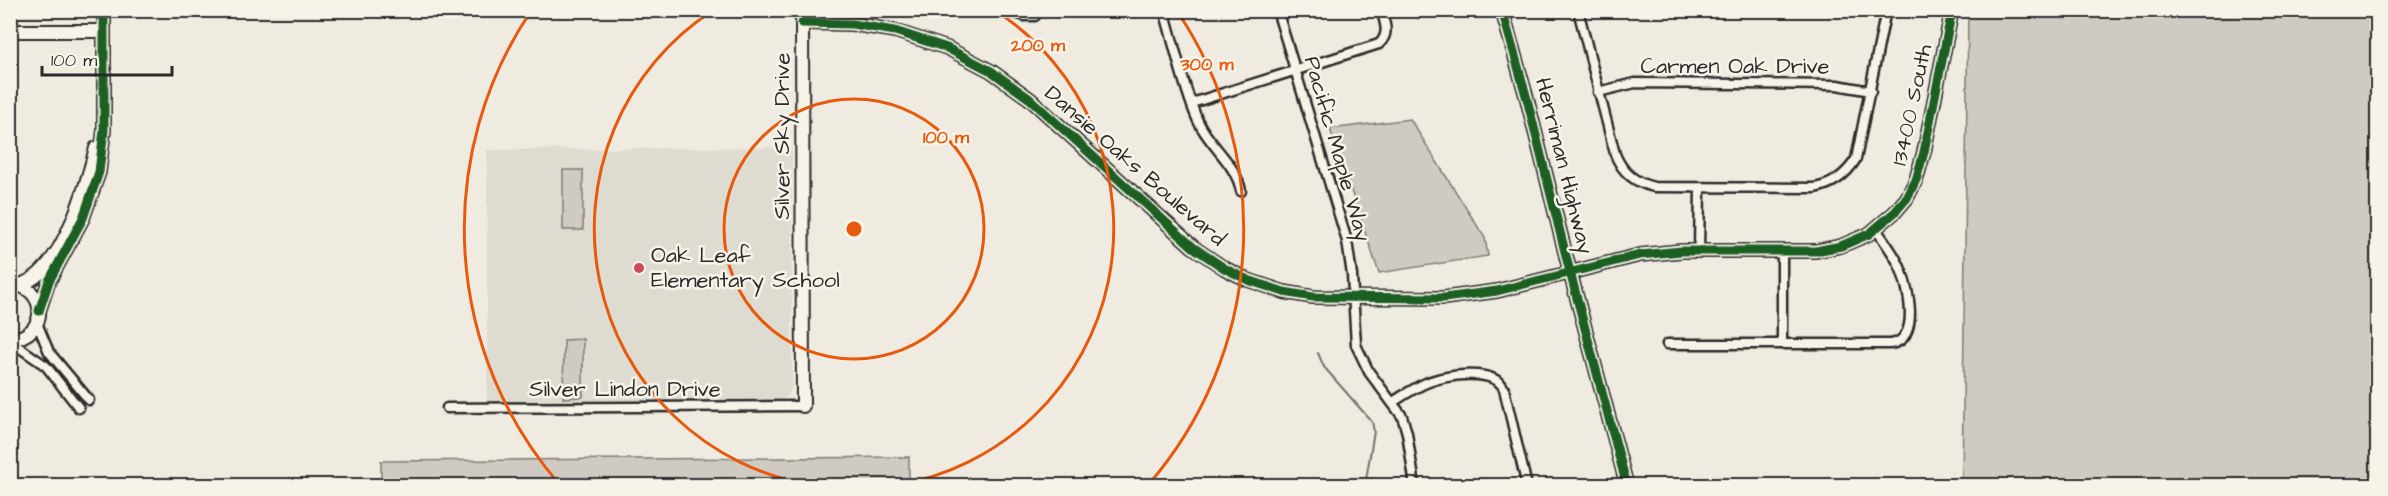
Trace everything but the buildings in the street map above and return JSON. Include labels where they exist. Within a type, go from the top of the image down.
[{"type":"street","points":[[10,340],[24,336],[38,317],[49,281],[78,230],[95,188],[103,144],[104,10]]},
{"type":"street","points":[[1008,10],[1024,16],[1035,16]]},
{"type":"street","points":[[1164,10],[1202,129],[1235,172],[1241,191]]},
{"type":"street","name":"Pacific Maple Way","points":[[1277,10],[1347,241],[1354,299],[1354,330],[1359,352],[1369,372],[1393,402],[1405,424],[1415,486]]},
{"type":"street","points":[[1192,103],[1375,46],[1384,38],[1386,27],[1381,10]]},
{"type":"street","name":"Herriman Highway","points":[[1502,10],[1627,486]]},
{"type":"street","points":[[1578,10],[1615,154],[1627,174],[1639,183],[1654,188],[1814,188],[1835,181],[1847,172],[1856,159],[1886,10]]},
{"type":"street","name":"13400 South","points":[[1876,229],[1901,205],[1912,189],[1920,170],[1952,10]]},
{"type":"street","name":"Dansie Oaks Boulevard","points":[[802,17],[885,29],[930,42],[992,71],[1018,89],[1184,239],[1213,261],[1248,280],[1284,292],[1312,297],[1354,299],[1461,297],[1497,291],[1640,255],[1699,251],[1833,249],[1858,240],[1876,229]]},
{"type":"street","name":"Silver Sky Drive","points":[[802,17],[803,405]]},
{"type":"street","points":[[10,31],[104,31]]},
{"type":"street","name":"Carmen Oak Drive","points":[[1598,92],[1635,83],[1837,85],[1871,91]]},
{"type":"street","points":[[14,284],[32,280],[43,271],[73,219],[93,159],[103,100]]},
{"type":"street","points":[[1699,251],[1700,188]]},
{"type":"street","points":[[1667,344],[1890,344],[1903,339],[1909,325],[1905,281],[1895,257],[1876,229]]},
{"type":"street","points":[[1782,251],[1782,344]]},
{"type":"street","points":[[14,284],[34,294],[41,338],[49,352],[89,400]]},
{"type":"street","points":[[10,340],[46,366],[79,408]]},
{"type":"street","points":[[1393,402],[1421,385],[1444,377],[1487,376],[1497,379],[1504,389],[1527,486]]},
{"type":"street","name":"Silver Lindon Drive","points":[[447,408],[803,405]]},
{"type":"shaded area","points":[[1968,11],[2377,11],[2377,485],[1962,485]]},
{"type":"shaded area","points":[[1410,119],[1485,238],[1488,256],[1379,273],[1330,129]]},
{"type":"shaded area","name":"Oak Leaf Elementary School","points":[[792,147],[792,387],[788,396],[779,400],[487,402],[487,150]]},
{"type":"shaded area","points":[[563,170],[583,170],[583,230],[563,230]]},
{"type":"shaded area","points":[[583,339],[583,397],[563,398],[564,340]]},
{"type":"shaded area","points":[[909,457],[909,485],[381,485],[381,461]]},
{"type":"waterway","points":[[1318,353],[1324,367],[1372,422],[1374,431],[1365,486]]},
{"type":"cycle path","points":[[39,311],[49,281],[83,218],[99,172],[104,130],[104,10]]},
{"type":"cycle path","points":[[1502,10],[1627,486]]},
{"type":"cycle path","points":[[802,23],[852,24],[895,31],[947,48],[991,71],[1030,99],[1193,247],[1224,268],[1248,280],[1284,292],[1313,297],[1444,298],[1497,291],[1640,255],[1681,251],[1816,251],[1841,246],[1869,234],[1895,212],[1907,198],[1916,180],[1924,152],[1952,10]]},
{"type":"place","name":"Oak Leaf Elementary School","points":[[639,268]]}]
